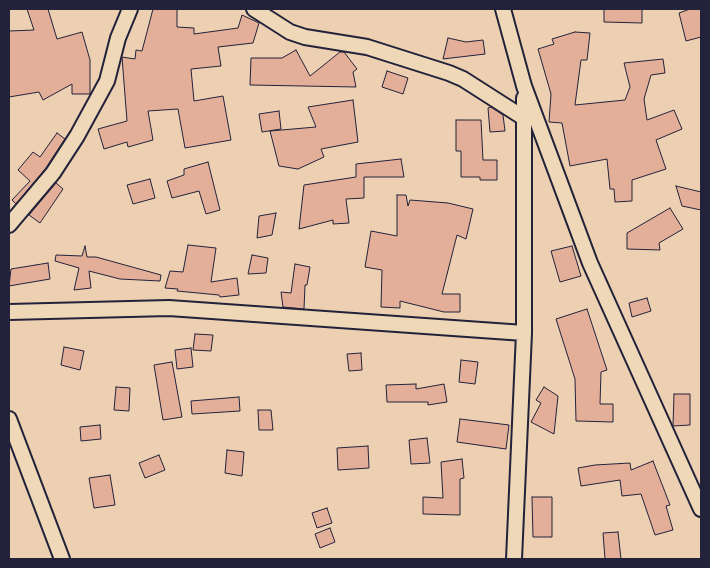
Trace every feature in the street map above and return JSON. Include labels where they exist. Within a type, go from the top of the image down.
[{"type":"street","points":[[9,225],[53,173],[77,136],[107,82],[118,38],[130,9]]},
{"type":"street","points":[[254,9],[290,32],[305,37],[367,47],[449,73],[463,79],[524,118]]},
{"type":"street","points":[[503,9],[524,86],[590,263],[701,509]]},
{"type":"street","points":[[514,559],[524,333],[524,86]]},
{"type":"street","points":[[9,312],[169,308],[524,333]]},
{"type":"street","points":[[9,419],[62,559]]},
{"type":"building","points":[[27,9],[48,9],[57,39],[82,32],[90,60],[90,94],[72,94],[72,84],[43,100],[39,92],[9,97],[9,31],[34,30]]},
{"type":"building","points":[[153,9],[177,9],[177,27],[194,28],[194,34],[238,28],[242,15],[259,23],[253,43],[218,47],[221,66],[191,69],[194,101],[223,96],[231,140],[185,148],[178,109],[148,111],[153,140],[128,147],[127,142],[104,149],[98,129],[127,121],[122,57],[135,59],[136,50],[142,51]]},
{"type":"building","points":[[604,9],[642,9],[642,23],[604,22]]},
{"type":"building","points":[[690,9],[701,9],[701,37],[686,41],[679,13]]},
{"type":"building","points":[[575,32],[590,33],[587,60],[581,60],[575,105],[625,100],[630,87],[624,63],[663,59],[665,73],[651,75],[644,99],[647,120],[674,110],[682,129],[656,140],[666,169],[632,180],[632,201],[615,202],[614,189],[610,189],[607,159],[570,166],[562,123],[549,122],[551,94],[538,49],[554,44],[552,39]]},
{"type":"building","points":[[448,38],[466,42],[483,40],[485,54],[443,59]]},
{"type":"building","points":[[296,50],[310,76],[340,52],[344,52],[357,69],[353,72],[356,87],[250,85],[251,58],[282,58]]},
{"type":"building","points":[[387,71],[408,78],[403,94],[382,87]]},
{"type":"building","points":[[353,100],[358,142],[321,149],[324,157],[298,169],[279,166],[270,131],[316,127],[308,107]]},
{"type":"building","points":[[491,107],[503,115],[505,131],[490,132],[488,108]]},
{"type":"building","points":[[279,111],[281,129],[262,132],[259,114]]},
{"type":"building","points":[[456,120],[481,120],[483,160],[497,160],[497,180],[480,180],[480,177],[461,177],[461,151],[456,151]]},
{"type":"building","points":[[57,133],[65,139],[46,168],[16,204],[12,200],[30,181],[18,170],[33,152],[40,157]]},
{"type":"building","points":[[401,159],[404,177],[364,177],[364,198],[346,199],[349,223],[333,224],[333,220],[299,229],[304,185],[356,177],[356,164]]},
{"type":"building","points":[[208,162],[220,210],[206,214],[199,191],[172,198],[167,181],[184,175],[184,169]]},
{"type":"building","points":[[150,179],[155,198],[133,204],[127,185]]},
{"type":"building","points":[[56,183],[63,189],[40,223],[29,215]]},
{"type":"building","points":[[676,186],[701,192],[701,210],[682,206]]},
{"type":"building","points":[[397,195],[406,195],[408,206],[410,200],[448,203],[473,209],[466,239],[457,235],[442,294],[460,294],[460,312],[444,312],[400,301],[400,308],[381,307],[382,270],[365,267],[371,231],[397,236]]},
{"type":"building","points":[[670,208],[683,229],[659,243],[660,250],[627,249],[627,233]]},
{"type":"building","points":[[276,213],[272,235],[257,238],[259,216]]},
{"type":"building","points":[[188,245],[216,248],[211,282],[237,278],[239,295],[220,297],[219,295],[165,288],[170,271],[183,272]]},
{"type":"building","points":[[85,246],[87,257],[96,257],[161,275],[160,281],[120,279],[89,271],[91,288],[74,290],[79,268],[55,261],[56,255],[82,256]]},
{"type":"building","points":[[572,246],[581,276],[560,282],[551,251]]},
{"type":"building","points":[[252,255],[268,258],[266,273],[248,274]]},
{"type":"building","points":[[48,263],[50,279],[9,286],[11,269]]},
{"type":"building","points":[[295,264],[310,267],[307,285],[305,285],[304,309],[283,307],[281,292],[291,293]]},
{"type":"building","points":[[647,298],[651,311],[632,317],[629,303]]},
{"type":"building","points":[[587,309],[607,370],[601,372],[600,404],[613,404],[613,422],[576,421],[575,379],[556,319]]},
{"type":"building","points":[[195,334],[213,335],[211,351],[193,350]]},
{"type":"building","points":[[64,347],[84,351],[80,370],[61,365]]},
{"type":"building","points":[[191,348],[193,367],[177,369],[175,350]]},
{"type":"building","points":[[361,353],[362,370],[349,371],[347,354]]},
{"type":"building","points":[[461,360],[478,362],[475,384],[459,382]]},
{"type":"building","points":[[172,362],[182,417],[163,420],[154,365]]},
{"type":"building","points":[[416,384],[416,389],[444,384],[447,402],[428,405],[428,402],[387,402],[386,385]]},
{"type":"building","points":[[116,387],[130,388],[129,411],[114,410]]},
{"type":"building","points":[[544,387],[558,396],[554,434],[531,422],[541,403],[536,400]]},
{"type":"building","points":[[674,394],[690,394],[690,425],[673,426]]},
{"type":"building","points":[[239,397],[240,411],[192,414],[191,401]]},
{"type":"building","points":[[258,410],[271,410],[273,430],[259,430]]},
{"type":"building","points":[[460,419],[509,425],[506,449],[457,442]]},
{"type":"building","points":[[100,425],[101,439],[81,441],[80,427]]},
{"type":"building","points":[[427,438],[430,463],[411,464],[409,440]]},
{"type":"building","points":[[368,446],[369,468],[338,470],[337,448]]},
{"type":"building","points":[[227,450],[244,452],[242,476],[225,473]]},
{"type":"building","points":[[159,455],[165,470],[145,478],[139,463]]},
{"type":"building","points":[[462,459],[464,478],[460,479],[460,515],[423,514],[423,497],[443,498],[441,462]]},
{"type":"building","points":[[653,461],[670,505],[666,506],[673,530],[655,535],[641,494],[622,496],[620,480],[581,486],[578,468],[630,463],[631,470]]},
{"type":"building","points":[[110,475],[115,505],[94,508],[89,478]]},
{"type":"building","points":[[532,497],[552,497],[552,537],[533,537]]},
{"type":"building","points":[[327,508],[332,523],[317,528],[312,513]]},
{"type":"building","points":[[330,528],[335,542],[320,548],[315,534]]},
{"type":"building","points":[[618,532],[621,559],[605,559],[603,533]]}]
